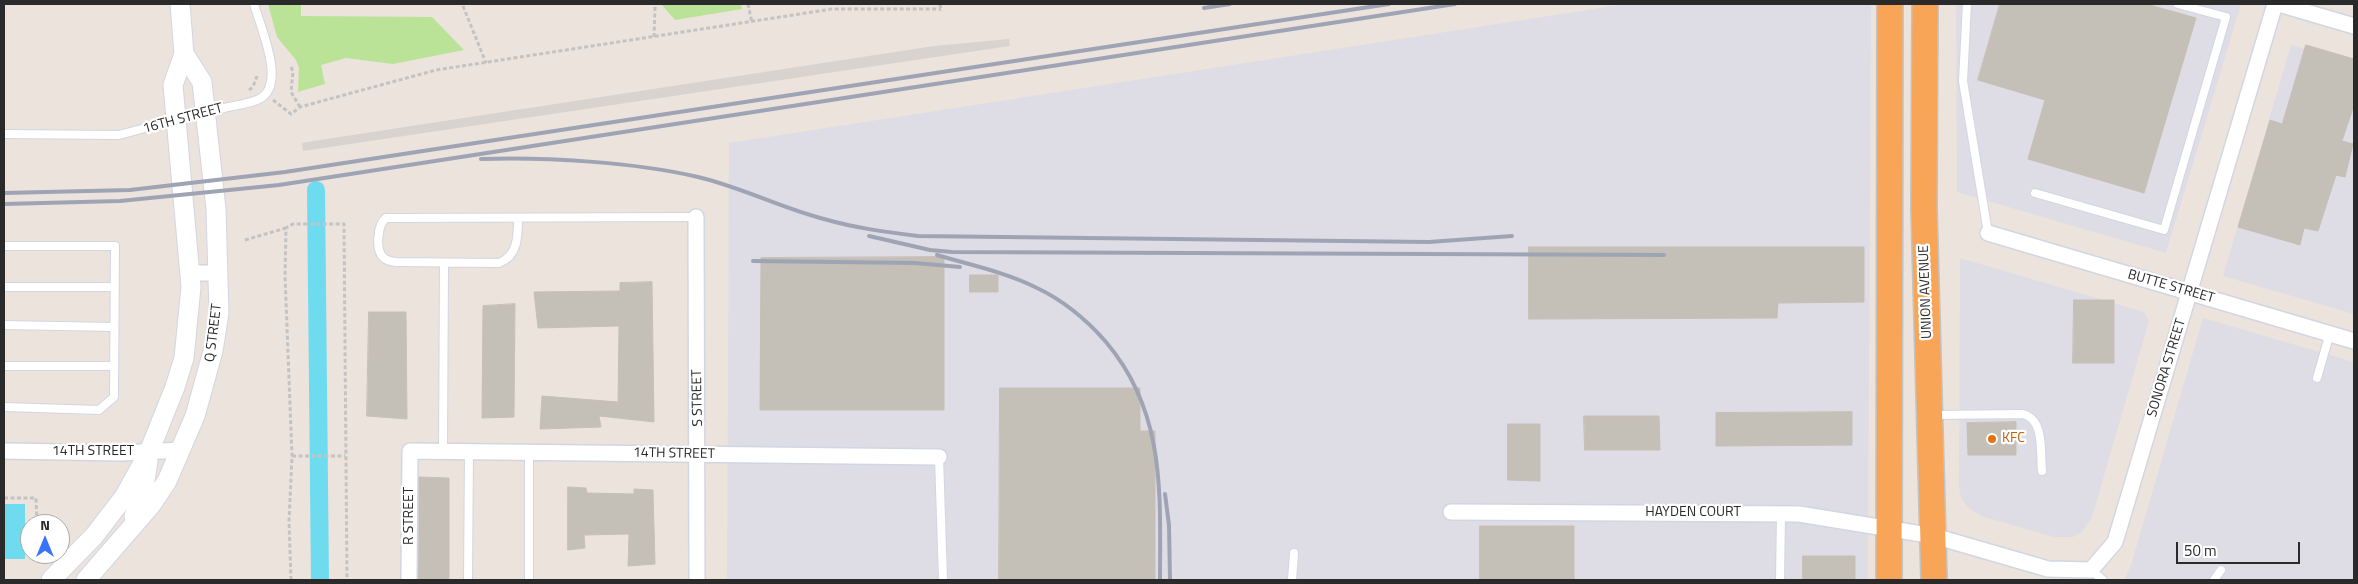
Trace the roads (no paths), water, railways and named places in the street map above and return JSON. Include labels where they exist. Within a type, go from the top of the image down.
[{"type":"highway","points":[[1888,580],[1890,4]]},
{"type":"highway","name":"UNION AVENUE","points":[[1926,4],[1924,208],[1934,580]]},
{"type":"street","name":"Q STREET","points":[[51,580],[94,536],[124,497],[149,452],[175,387],[184,358],[189,316],[190,273],[173,85],[184,54],[180,4]]},
{"type":"street","name":"SONORA STREET","points":[[2093,575],[2115,542],[2275,4]]},
{"type":"street","points":[[2279,4],[2354,26]]},
{"type":"street","name":"Q STREET","points":[[86,580],[121,542],[157,497],[182,450],[208,377],[214,351],[219,313],[216,209],[202,82],[184,54]]},
{"type":"street","name":"S STREET","points":[[696,216],[697,580]]},
{"type":"street","name":"BUTTE STREET","points":[[1988,233],[2354,341]]},
{"type":"street","points":[[190,273],[219,274]]},
{"type":"street","name":"14TH STREET","points":[[4,451],[149,452],[182,450]]},
{"type":"street","name":"14TH STREET","points":[[410,451],[939,457]]},
{"type":"street","name":"R STREET","points":[[410,451],[410,580]]},
{"type":"street","points":[[121,542],[142,500],[149,452]]},
{"type":"street","name":"HAYDEN COURT","points":[[1451,512],[1781,514],[1827,516],[1934,536]]},
{"type":"street","points":[[1934,536],[2048,568],[2093,575]]},
{"type":"lane","name":"16TH STREET","points":[[4,134],[119,135],[255,100],[266,94],[272,83],[273,72],[254,4]]},
{"type":"lane","points":[[1967,4],[1963,81],[1988,233]]},
{"type":"lane","points":[[2035,193],[2164,230],[2226,17],[2178,4]]},
{"type":"lane","points":[[518,218],[515,247],[504,261],[499,263],[395,262],[386,260],[380,252],[379,229],[386,218],[696,216]]},
{"type":"lane","points":[[4,246],[115,246],[114,398],[99,410],[4,407]]},
{"type":"lane","points":[[443,451],[444,263]]},
{"type":"lane","points":[[4,287],[115,287]]},
{"type":"lane","points":[[4,325],[114,326]]},
{"type":"lane","points":[[2316,378],[2330,333]]},
{"type":"lane","points":[[4,366],[114,366]]},
{"type":"lane","points":[[1930,415],[2023,414],[2033,417],[2038,424],[2042,472]]},
{"type":"lane","points":[[468,580],[469,452]]},
{"type":"lane","points":[[529,452],[529,580]]},
{"type":"lane","points":[[939,457],[943,580]]},
{"type":"lane","points":[[1780,580],[1781,514]]},
{"type":"lane","points":[[1292,580],[1294,553]]},
{"type":"lane","points":[[2214,580],[2221,570]]},
{"type":"lane","points":[[2093,575],[2104,580]]},
{"type":"water","points":[[4,504],[25,504],[25,514],[20,514],[20,559],[4,559]]},
{"type":"waterway","points":[[316,190],[320,580]]},
{"type":"railway","points":[[1204,8],[1230,4]]},
{"type":"railway","points":[[4,193],[130,190],[285,172],[1389,4]]},
{"type":"railway","points":[[4,204],[120,201],[279,185],[1455,4]]},
{"type":"railway","points":[[481,159],[590,162],[673,172],[714,181],[792,209],[836,222],[918,236],[1429,242],[1512,236]]},
{"type":"railway","points":[[869,236],[930,250],[952,252],[1664,255]]},
{"type":"railway","points":[[937,255],[1012,277],[1055,298],[1074,311],[1090,326],[1106,342],[1126,369],[1140,397],[1156,455],[1160,516],[1160,580]]},
{"type":"railway","points":[[753,261],[915,263],[960,267]]},
{"type":"railway","points":[[1165,494],[1169,525],[1170,580]]},
{"type":"place","name":"KFC","points":[[1992,439]]}]
